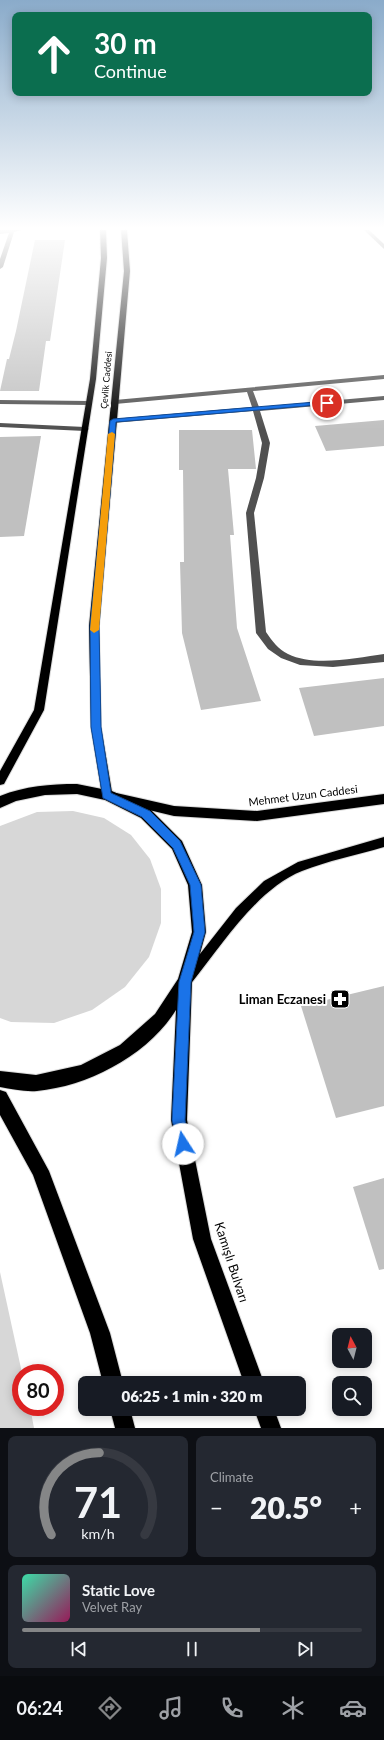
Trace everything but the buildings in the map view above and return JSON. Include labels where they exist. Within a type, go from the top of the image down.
[{"type":"highway","points":[[0,802],[14,796],[45,790],[77,789],[107,795],[146,814],[177,845],[195,885],[199,932],[185,982],[161,1020],[126,1051],[83,1073],[36,1083],[0,1079]]},
{"type":"highway","name":"Kamışlı Bulvarı","points":[[185,982],[179,1120],[202,1239],[251,1376]]},
{"type":"highway","points":[[0,1098],[40,1171],[100,1333],[111,1376]]},
{"type":"highway","points":[[122,1416],[125,1428]]},
{"type":"highway","points":[[267,1416],[271,1428]]},
{"type":"main road","name":"Çevlik Caddesi","points":[[0,781],[39,710],[93,379],[100,297]]},
{"type":"main road","name":"Çevlik Caddesi","points":[[107,795],[96,727],[94,626],[125,297]]},
{"type":"main road","name":"Mehmet Uzun Caddesi","points":[[107,795],[174,810],[257,816],[384,799]]},
{"type":"main road","points":[[185,982],[240,912],[268,885],[298,867],[384,842]]},
{"type":"street","points":[[115,402],[384,377]]},
{"type":"street","points":[[249,390],[266,444],[260,478],[250,512],[261,633],[273,649],[283,656],[303,663],[324,664],[384,658]]},
{"type":"street","points":[[113,421],[384,398]]},
{"type":"street","points":[[0,402],[89,403]]},
{"type":"street","points":[[0,425],[85,429]]},
{"type":"shaded area","points":[[73,811],[104,818],[131,835],[150,859],[161,889],[161,923],[149,957],[125,987],[92,1010],[54,1023],[11,1022],[0,1018],[0,826],[37,812]]},
{"type":"shaded area","points":[[0,1272],[20,1364],[12,1364],[12,1416],[32,1416],[34,1428],[0,1428]]},
{"type":"slow traffic","points":[[94,630],[112,434]]},
{"type":"place","name":"Liman Eczanesi","points":[[340,999]]},
{"type":"route","points":[[183,1144],[179,1120],[185,982],[199,932],[195,885],[177,845],[146,814],[107,795],[96,727],[94,626],[113,421],[327,403]]}]
